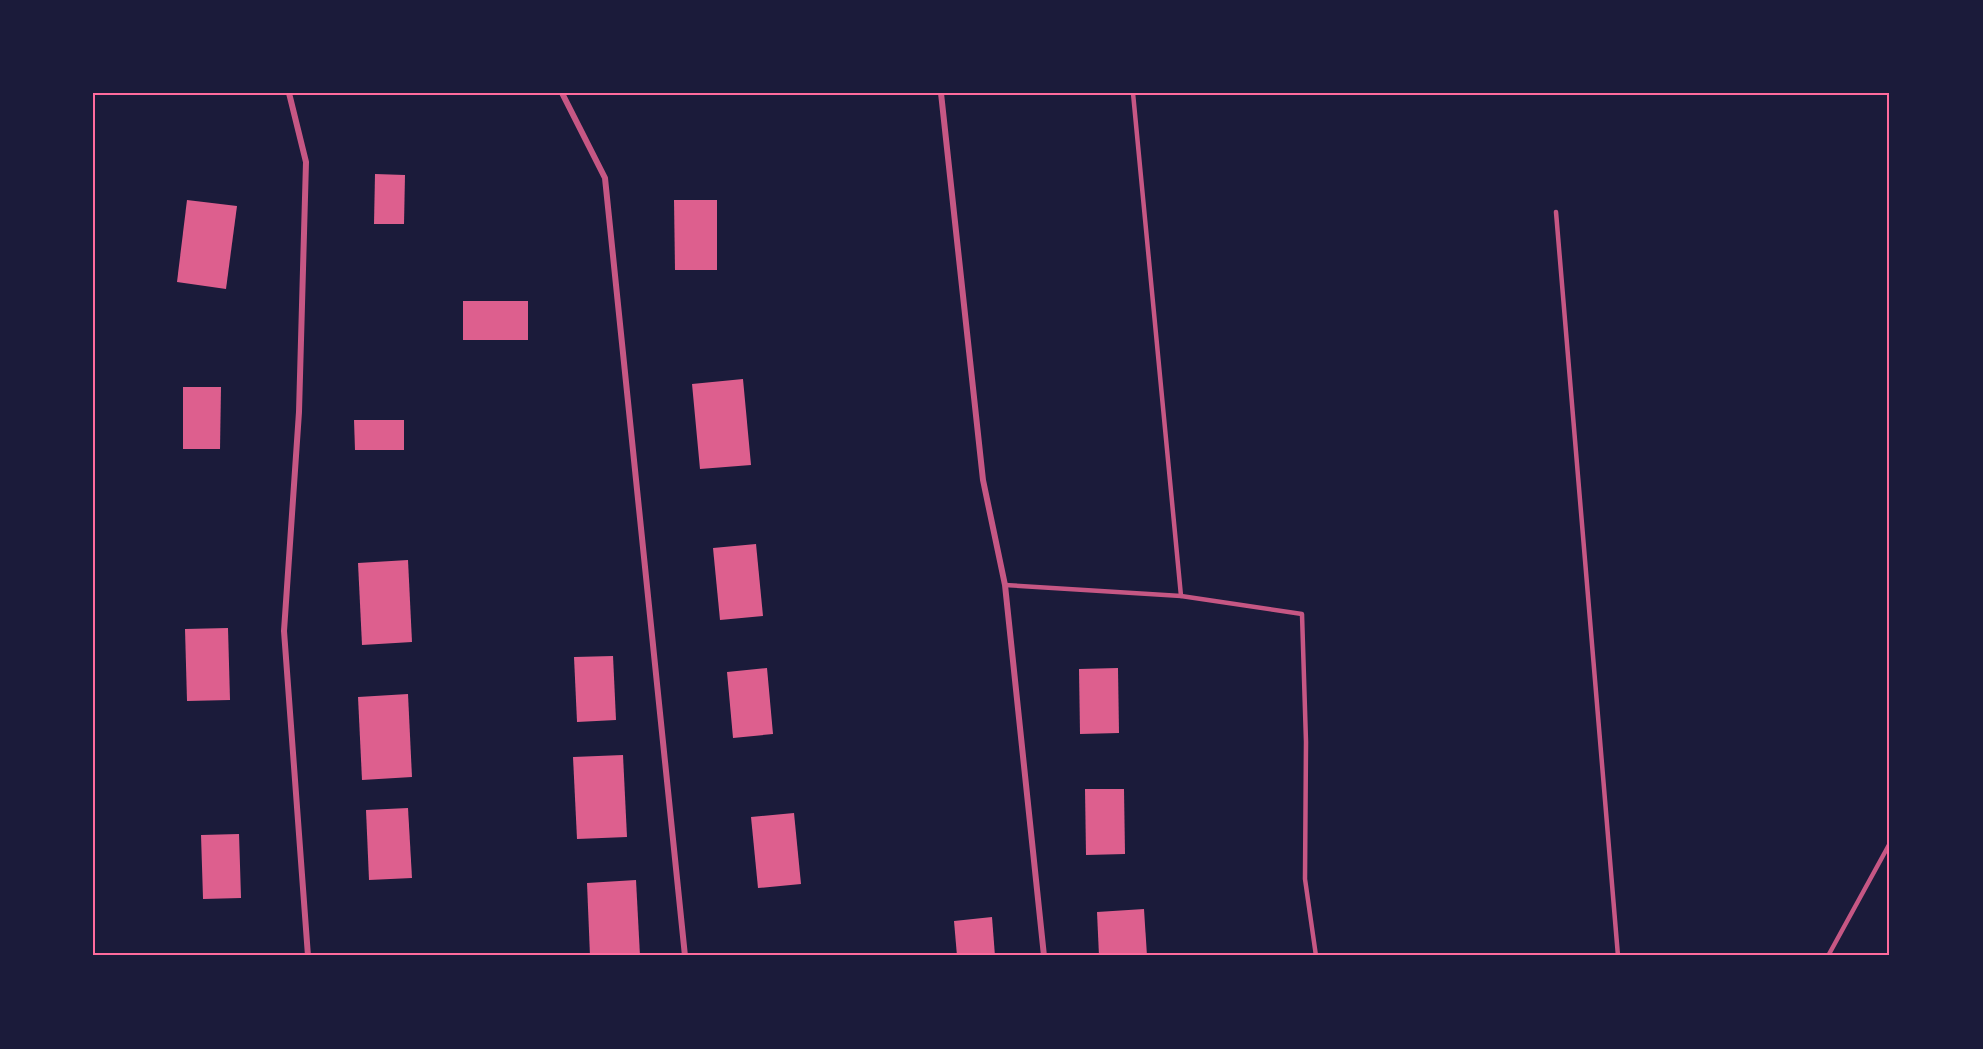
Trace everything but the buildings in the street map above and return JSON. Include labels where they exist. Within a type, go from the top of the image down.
[{"type":"street","points":[[289,93],[306,162],[299,412],[284,631],[308,956]]},
{"type":"street","points":[[562,93],[605,178],[685,956]]},
{"type":"street","points":[[941,93],[983,480],[1005,585],[1044,956]]},
{"type":"lane","points":[[1133,93],[1181,596]]},
{"type":"lane","points":[[1556,212],[1618,956]]},
{"type":"lane","points":[[1005,585],[1181,596],[1302,614],[1306,742],[1305,879],[1316,956]]},
{"type":"lane","points":[[1827,956],[1890,843]]}]
